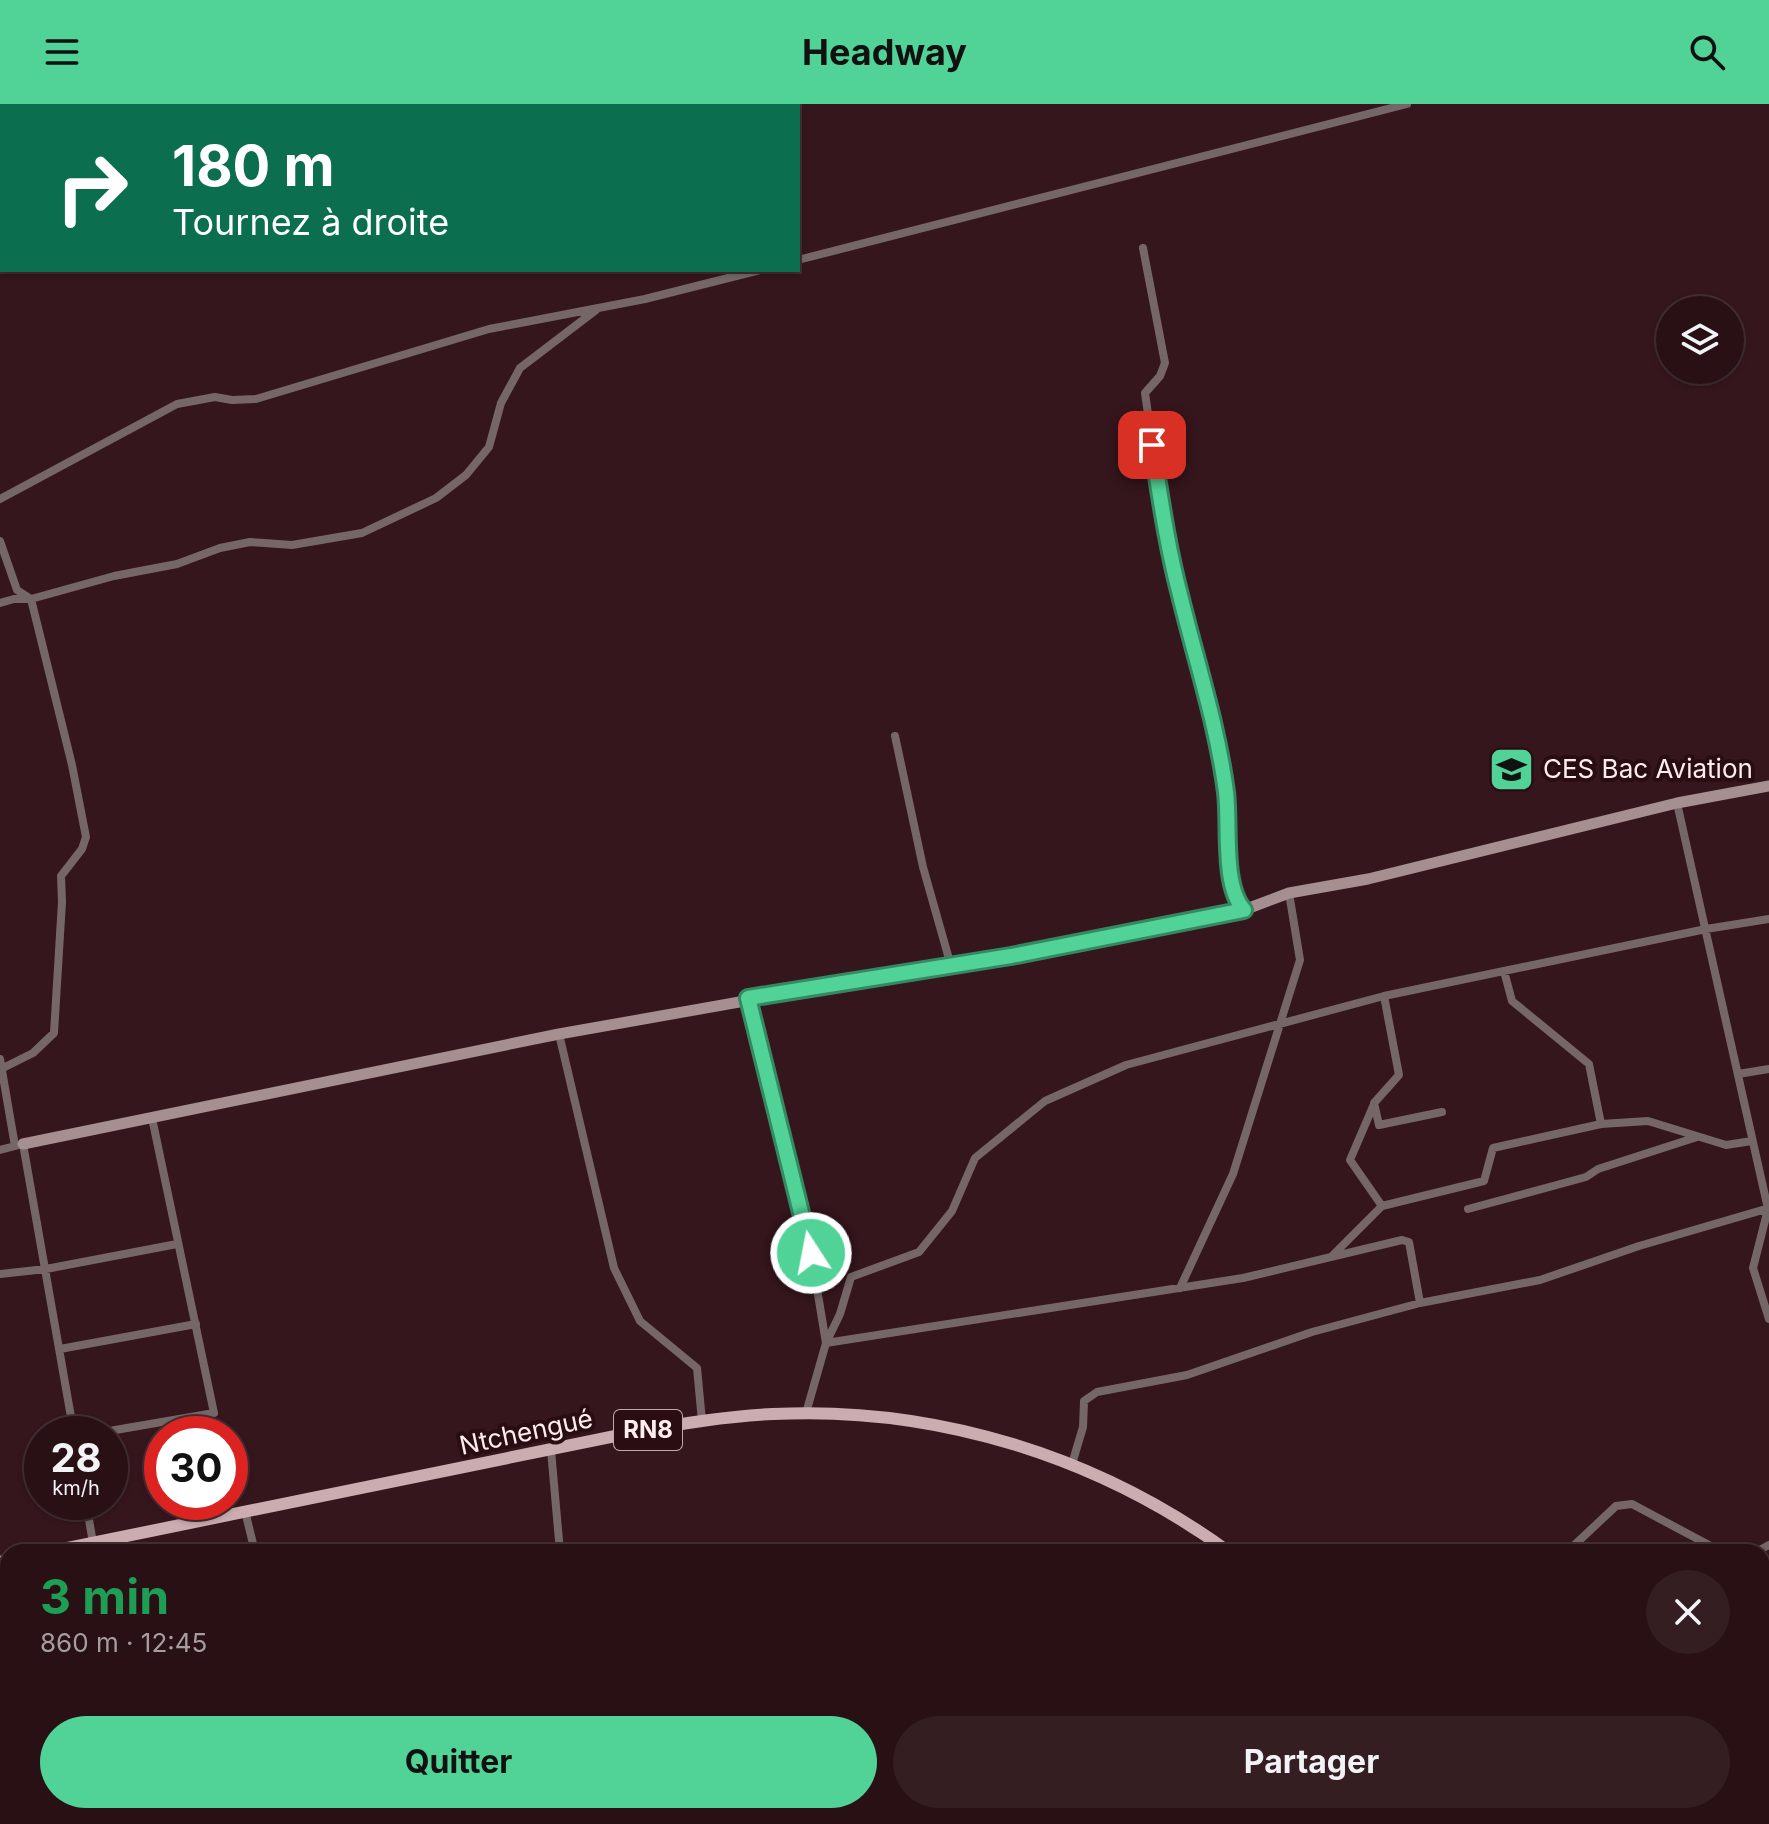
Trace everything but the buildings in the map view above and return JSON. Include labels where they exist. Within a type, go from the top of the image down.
[{"type":"main road","name":"Ntchengué","points":[[248,1510],[702,1421],[806,1413],[882,1417],[951,1427],[1020,1445],[1072,1464],[1152,1503],[1216,1544]]},
{"type":"main road","name":"Ntchengué","points":[[88,1544],[202,1520]]},
{"type":"street","points":[[800,259],[1407,104]]},
{"type":"street","points":[[1143,248],[1165,363],[1160,376],[1145,393],[1163,522],[1180,598],[1217,731],[1229,812],[1231,883],[1234,897],[1244,910]]},
{"type":"street","points":[[0,499],[177,404],[215,397],[256,399],[489,329],[600,308],[752,272]]},
{"type":"street","points":[[0,603],[31,599],[114,576],[177,564],[220,548],[250,542],[292,545],[362,533],[436,498],[466,475],[489,447],[501,403],[520,368],[600,308]]},
{"type":"street","points":[[0,541],[17,590],[31,599],[72,765],[86,837],[82,849],[61,876],[54,1033],[33,1053],[1,1064],[46,1269],[71,1416]]},
{"type":"street","points":[[895,736],[923,867],[951,966]]},
{"type":"street","points":[[0,1150],[559,1034],[748,998],[951,966],[1244,910],[1289,893],[1368,879],[1677,803],[1769,786]]},
{"type":"street","points":[[1677,803],[1768,1209],[1753,1268],[1769,1319]]},
{"type":"street","points":[[1180,1288],[1233,1174],[1300,960],[1289,893]]},
{"type":"street","points":[[806,1413],[826,1343],[840,1314],[851,1277],[919,1252],[952,1211],[975,1158],[1045,1101],[1126,1065],[1384,996],[1706,929],[1769,919]]},
{"type":"street","points":[[1504,971],[1512,1001],[1589,1064],[1601,1124]]},
{"type":"street","points":[[1382,1206],[1350,1160],[1374,1103],[1399,1075],[1384,996]]},
{"type":"street","points":[[748,998],[806,1222],[826,1343]]},
{"type":"street","points":[[559,1034],[614,1268],[640,1321],[697,1368],[702,1421]]},
{"type":"street","points":[[1738,1074],[1769,1069]]},
{"type":"street","points":[[1374,1103],[1379,1125],[1442,1112]]},
{"type":"street","points":[[128,1428],[214,1413],[152,1118]]},
{"type":"street","points":[[1332,1256],[1382,1206],[1484,1181],[1493,1148],[1601,1124],[1648,1121],[1726,1145],[1752,1141]]},
{"type":"street","points":[[1468,1209],[1586,1177],[1598,1169],[1698,1137]]},
{"type":"street","points":[[1072,1464],[1083,1427],[1084,1401],[1097,1392],[1187,1375],[1312,1332],[1420,1303],[1540,1280],[1639,1246],[1768,1209]]},
{"type":"street","points":[[826,1343],[1243,1278],[1402,1240],[1409,1242],[1420,1303]]},
{"type":"street","points":[[0,1274],[46,1269],[177,1244]]},
{"type":"street","points":[[60,1349],[196,1324]]},
{"type":"street","points":[[551,1450],[559,1544]]},
{"type":"street","points":[[1576,1544],[1616,1506],[1624,1503],[1632,1504],[1707,1544]]},
{"type":"street","points":[[89,1520],[93,1543]]},
{"type":"street","points":[[247,1520],[253,1544]]},
{"type":"place","name":"CES Bac Aviation","points":[[1512,769]]},
{"type":"route","points":[[811,1253],[806,1222],[748,998],[1011,956],[1244,910],[1234,897],[1231,883],[1229,812],[1217,731],[1180,598],[1163,522],[1152,445]]}]
